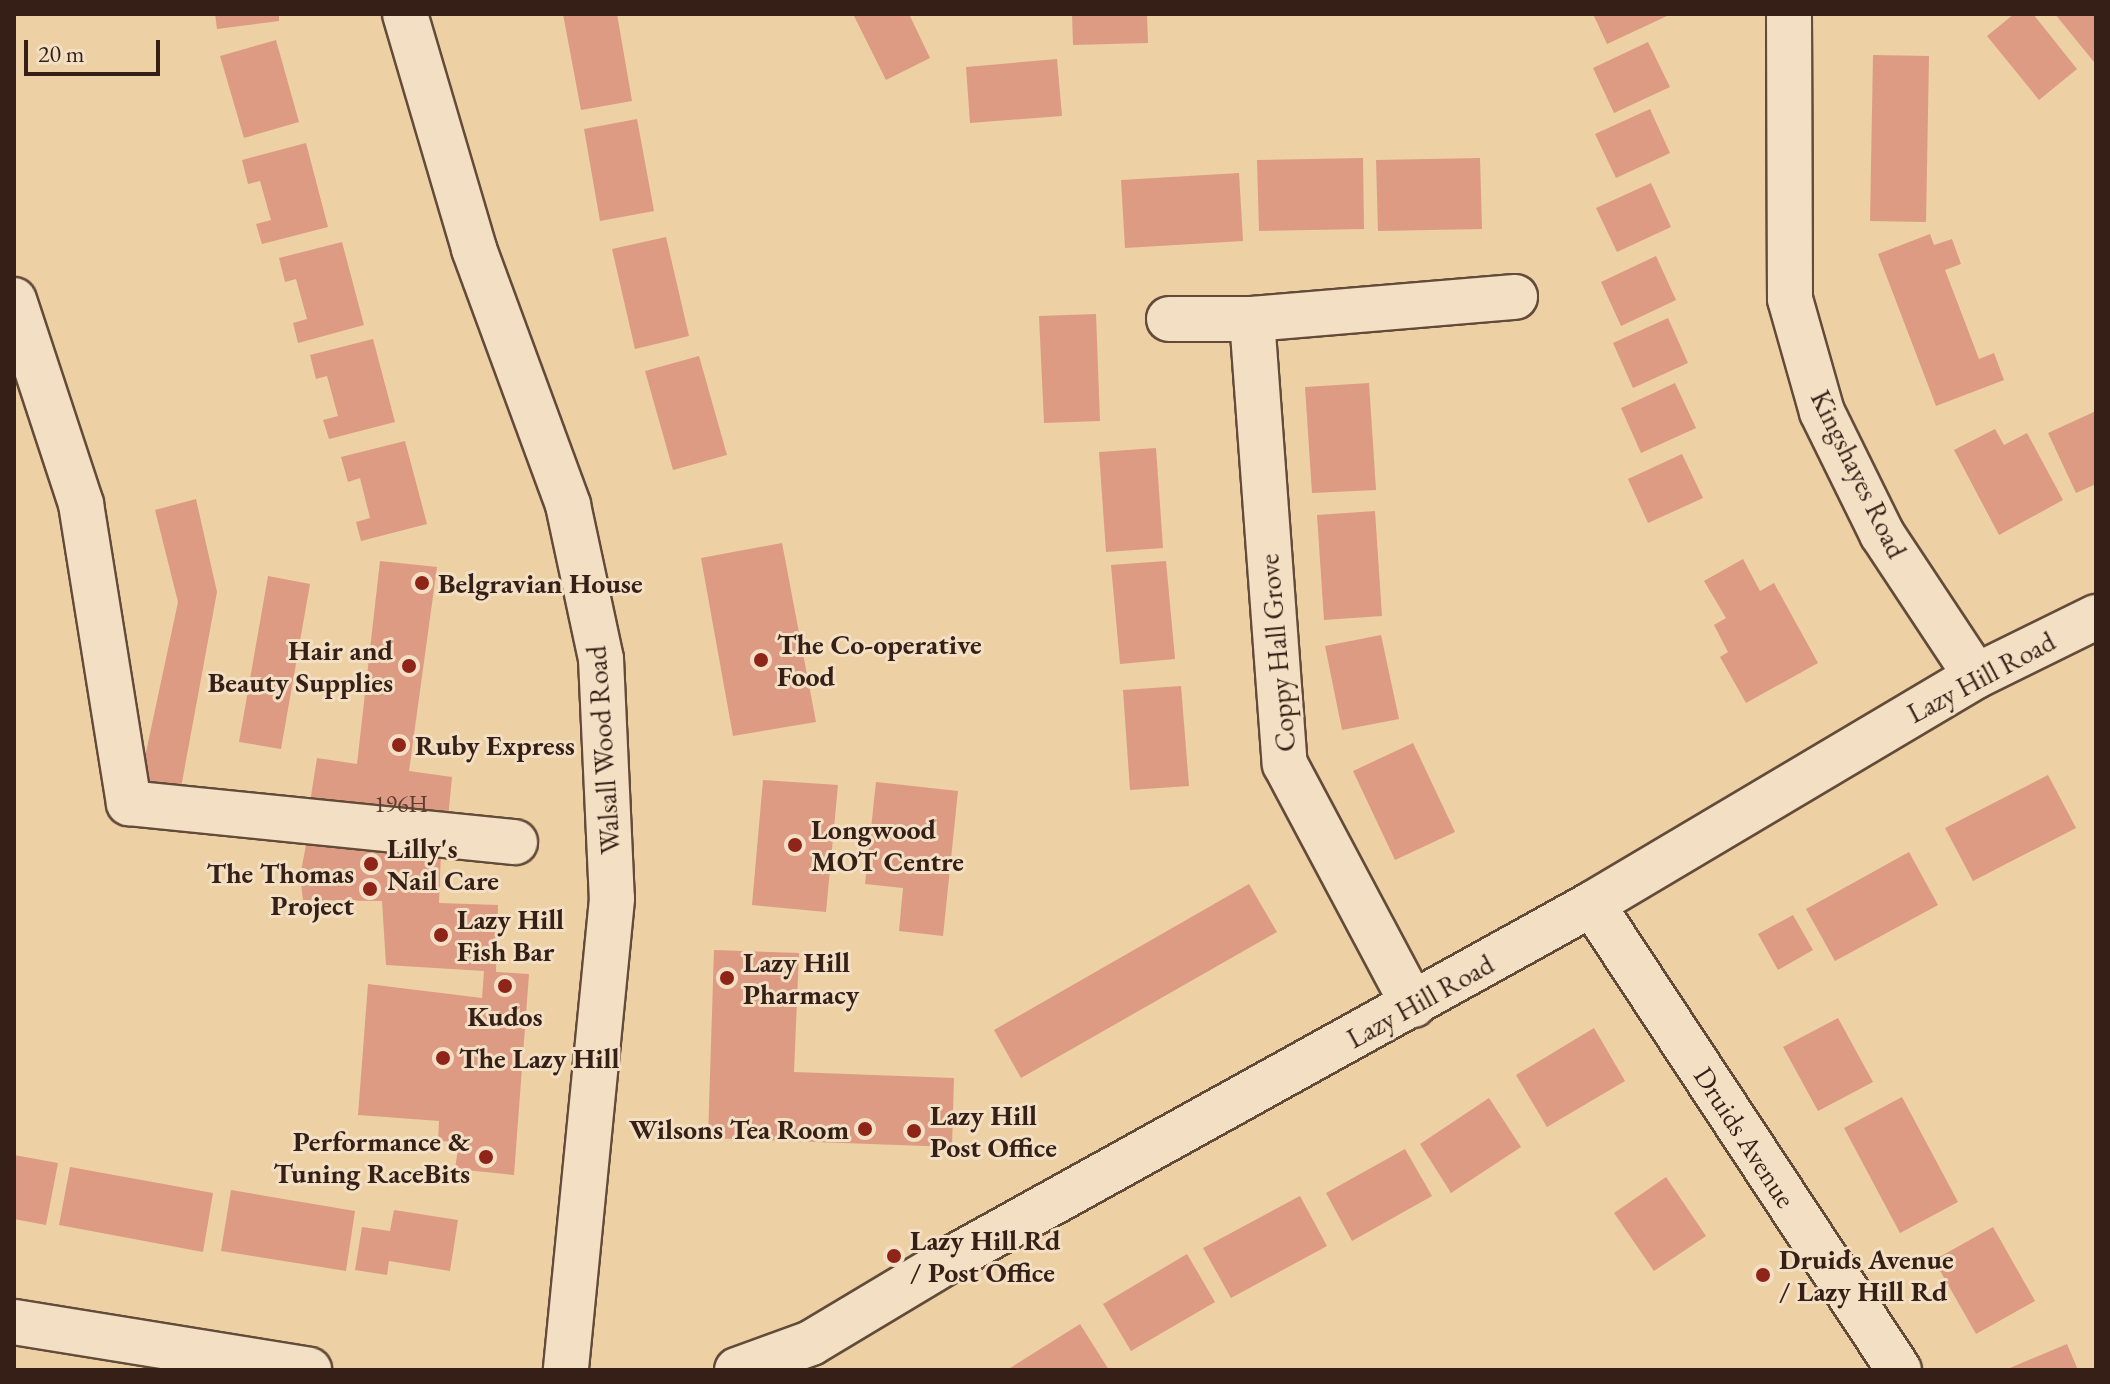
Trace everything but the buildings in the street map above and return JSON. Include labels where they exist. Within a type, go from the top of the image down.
[{"type":"street","name":"Walsall Wood Road","points":[[405,14],[474,249],[568,505],[601,659],[612,899],[566,1370]]},
{"type":"street","name":"Kingshayes Road","points":[[1789,14],[1790,299],[1822,412],[1875,521],[1976,676]]},
{"type":"street","points":[[1169,319],[1252,319],[1515,297]]},
{"type":"street","points":[[14,300],[81,504],[129,803],[515,842]]},
{"type":"street","name":"Coppy Hall Grove","points":[[1252,319],[1285,764],[1413,1005]]},
{"type":"street","name":"Lazy Hill Road","points":[[737,1370],[811,1343],[958,1255],[1592,904],[1976,676],[2096,617]]},
{"type":"street","name":"Druids Avenue","points":[[1592,904],[1899,1370]]},
{"type":"street","points":[[14,1322],[309,1370]]},
{"type":"place","name":"Belgravian House","points":[[422,583]]},
{"type":"place","name":"The Co-operative Food","points":[[761,660]]},
{"type":"place","name":"Hair and Beauty Supplies","points":[[409,666]]},
{"type":"place","name":"Ruby Express","points":[[399,745]]},
{"type":"place","name":"Longwood MOT Centre","points":[[795,845]]},
{"type":"place","name":"Lilly's Nail Care","points":[[371,864]]},
{"type":"place","name":"The Thomas Project","points":[[370,889]]},
{"type":"place","name":"Lazy Hill Fish Bar","points":[[441,935]]},
{"type":"place","name":"Lazy Hill Pharmacy","points":[[727,978]]},
{"type":"place","name":"Kudos","points":[[505,986]]},
{"type":"place","name":"The Lazy Hill","points":[[443,1058]]},
{"type":"place","name":"Wilsons Tea Room","points":[[865,1129]]},
{"type":"place","name":"Lazy Hill Post Office","points":[[914,1131]]},
{"type":"place","name":"Performance & Tuning RaceBits","points":[[486,1157]]},
{"type":"place","name":"Lazy Hill Rd / Post Office","points":[[894,1256]]},
{"type":"place","name":"Druids Avenue / Lazy Hill Rd","points":[[1763,1275]]}]
